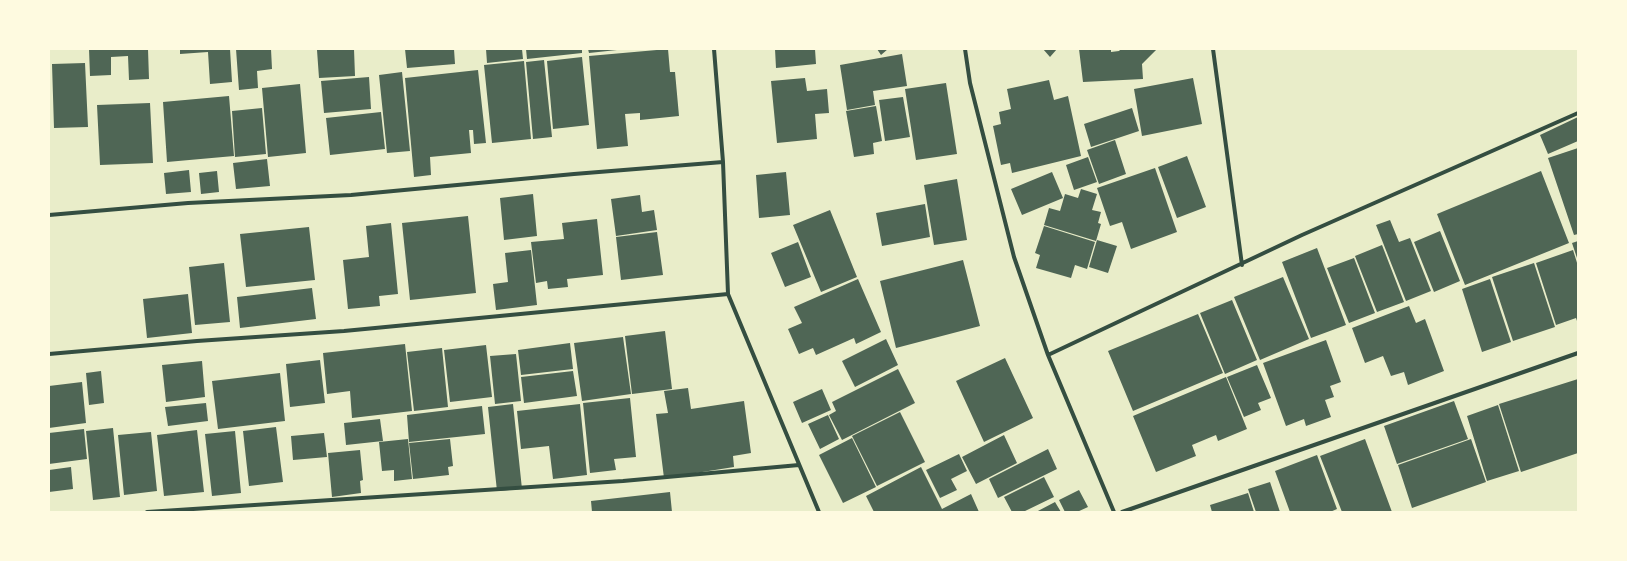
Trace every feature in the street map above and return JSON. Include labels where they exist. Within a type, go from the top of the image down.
[{"type":"street","points":[[714,49],[724,162],[728,294],[819,512]]},
{"type":"street","points":[[965,49],[970,82],[1014,257],[1048,354],[1114,512]]},
{"type":"street","points":[[1213,49],[1242,264]]},
{"type":"street","points":[[1048,354],[1302,235],[1578,113]]},
{"type":"street","points":[[49,215],[188,203],[351,195],[574,174],[724,162]]},
{"type":"street","points":[[49,354],[189,341],[344,331],[728,294]]},
{"type":"street","points":[[1122,512],[1578,353]]},
{"type":"street","points":[[147,512],[623,481],[799,465]]},
{"type":"building","points":[[89,49],[148,49],[149,79],[129,80],[128,56],[111,57],[111,75],[90,76]]},
{"type":"building","points":[[180,49],[230,49],[232,82],[210,84],[208,52],[180,54]]},
{"type":"building","points":[[236,49],[271,49],[272,69],[257,71],[258,88],[239,90]]},
{"type":"building","points":[[354,49],[355,76],[319,78],[317,50]]},
{"type":"building","points":[[405,49],[454,49],[455,64],[407,68]]},
{"type":"building","points":[[486,49],[522,49],[523,59],[487,63]]},
{"type":"building","points":[[526,49],[582,49],[582,53],[527,59]]},
{"type":"building","points":[[588,49],[617,49],[617,50],[589,53]]},
{"type":"building","points":[[668,49],[670,72],[675,72],[679,116],[640,120],[640,113],[625,114],[628,146],[597,149],[589,56]]},
{"type":"building","points":[[775,49],[815,49],[816,64],[776,68]]},
{"type":"building","points":[[877,49],[888,49],[881,55]]},
{"type":"building","points":[[1043,49],[1057,49],[1050,57]]},
{"type":"building","points":[[1079,49],[1111,49],[1111,52],[1119,51],[1121,49],[1157,49],[1142,64],[1143,79],[1083,82]]},
{"type":"building","points":[[902,54],[907,86],[873,91],[875,105],[847,110],[840,65]]},
{"type":"building","points":[[582,57],[589,125],[553,129],[547,61]]},
{"type":"building","points":[[544,60],[552,137],[533,139],[526,62]]},
{"type":"building","points":[[524,61],[531,139],[492,143],[484,65]]},
{"type":"building","points":[[85,63],[88,127],[54,128],[52,64]]},
{"type":"building","points":[[478,70],[486,143],[474,144],[473,130],[469,130],[471,153],[430,157],[431,175],[414,177],[405,78]]},
{"type":"building","points":[[402,72],[410,151],[387,153],[379,75]]},
{"type":"building","points":[[369,77],[371,109],[324,113],[321,81]]},
{"type":"building","points":[[805,78],[807,91],[827,89],[829,113],[815,114],[817,139],[777,143],[771,81]]},
{"type":"building","points":[[1193,78],[1202,124],[1142,136],[1134,89]]},
{"type":"building","points":[[1049,80],[1054,100],[1068,96],[1081,156],[1012,173],[1010,163],[1001,165],[993,126],[1001,124],[999,112],[1011,109],[1007,89]]},
{"type":"building","points":[[946,83],[957,154],[916,160],[905,89]]},
{"type":"building","points":[[300,84],[306,153],[268,157],[262,88]]},
{"type":"building","points":[[229,96],[234,156],[167,162],[163,102]]},
{"type":"building","points":[[903,97],[910,137],[885,141],[879,100]]},
{"type":"building","points":[[150,103],[153,163],[100,165],[97,105]]},
{"type":"building","points":[[876,106],[882,141],[873,143],[874,154],[854,157],[846,111]]},
{"type":"building","points":[[262,108],[266,154],[235,157],[232,111]]},
{"type":"building","points":[[1132,108],[1139,131],[1091,147],[1084,124]]},
{"type":"building","points":[[381,112],[385,149],[330,155],[326,118]]},
{"type":"building","points":[[1578,117],[1578,141],[1548,154],[1540,135]]},
{"type":"building","points":[[1115,140],[1126,174],[1099,184],[1087,150]]},
{"type":"building","points":[[1578,148],[1578,234],[1574,235],[1548,158]]},
{"type":"building","points":[[1187,156],[1206,207],[1177,218],[1158,167]]},
{"type":"building","points":[[1088,157],[1097,182],[1074,190],[1066,165]]},
{"type":"building","points":[[267,159],[270,186],[236,189],[233,163]]},
{"type":"building","points":[[1155,168],[1177,232],[1131,249],[1122,222],[1110,226],[1097,188]]},
{"type":"building","points":[[189,170],[191,192],[166,194],[164,173]]},
{"type":"building","points":[[217,171],[219,192],[201,194],[199,173]]},
{"type":"building","points":[[1541,171],[1569,243],[1465,285],[1437,214]]},
{"type":"building","points":[[786,172],[790,215],[759,218],[756,175]]},
{"type":"building","points":[[1052,172],[1063,198],[1022,215],[1011,189]]},
{"type":"building","points":[[957,179],[967,240],[934,245],[924,185]]},
{"type":"building","points":[[1081,189],[1097,194],[1092,210],[1101,212],[1098,223],[1101,224],[1096,241],[1044,225],[1049,208],[1060,211],[1065,194],[1078,198]]},
{"type":"building","points":[[533,194],[537,236],[504,240],[500,198]]},
{"type":"building","points":[[640,195],[642,212],[654,210],[657,230],[616,236],[611,199]]},
{"type":"building","points":[[925,204],[930,237],[882,246],[876,213]]},
{"type":"building","points":[[830,210],[857,277],[821,292],[793,225]]},
{"type":"building","points":[[468,216],[476,293],[410,300],[402,223]]},
{"type":"building","points":[[597,219],[603,275],[567,279],[568,287],[548,289],[547,281],[536,283],[531,242],[564,239],[562,223]]},
{"type":"building","points":[[1390,220],[1399,242],[1410,238],[1431,291],[1406,301],[1376,225]]},
{"type":"building","points":[[391,223],[398,294],[379,296],[380,306],[348,309],[343,260],[369,257],[366,226]]},
{"type":"building","points":[[1044,226],[1095,242],[1087,269],[1075,265],[1071,278],[1036,268],[1040,255],[1035,253]]},
{"type":"building","points":[[309,227],[315,280],[246,287],[240,234]]},
{"type":"building","points":[[1440,231],[1460,281],[1434,292],[1414,242]]},
{"type":"building","points":[[657,232],[663,275],[621,280],[616,237]]},
{"type":"building","points":[[1097,240],[1117,246],[1108,273],[1089,267]]},
{"type":"building","points":[[1578,241],[1578,261],[1572,243]]},
{"type":"building","points":[[798,242],[811,277],[785,287],[771,253]]},
{"type":"building","points":[[1382,245],[1404,302],[1377,312],[1355,256]]},
{"type":"building","points":[[1317,248],[1346,325],[1311,338],[1282,262]]},
{"type":"building","points":[[531,250],[537,305],[496,310],[493,284],[508,282],[505,253]]},
{"type":"building","points":[[1573,250],[1578,266],[1578,324],[1576,318],[1556,325],[1536,263]]},
{"type":"building","points":[[1354,258],[1375,313],[1349,323],[1327,268]]},
{"type":"building","points":[[963,260],[980,326],[896,348],[880,281]]},
{"type":"building","points":[[224,263],[230,322],[195,325],[189,267]]},
{"type":"building","points":[[1534,263],[1555,327],[1513,341],[1492,277]]},
{"type":"building","points":[[1283,277],[1309,339],[1260,360],[1234,297]]},
{"type":"building","points":[[858,279],[881,332],[856,344],[854,338],[816,355],[813,348],[799,354],[788,329],[802,323],[794,307]]},
{"type":"building","points":[[1490,279],[1511,342],[1482,352],[1462,289]]},
{"type":"building","points":[[312,288],[316,319],[240,328],[237,297]]},
{"type":"building","points":[[188,294],[192,333],[147,338],[143,299]]},
{"type":"building","points":[[1232,300],[1257,360],[1225,374],[1200,313]]},
{"type":"building","points":[[1409,306],[1416,323],[1425,319],[1444,371],[1408,385],[1404,372],[1391,376],[1383,356],[1365,363],[1352,328]]},
{"type":"building","points":[[1198,314],[1223,373],[1133,411],[1108,351]]},
{"type":"building","points":[[665,331],[672,389],[632,394],[625,336]]},
{"type":"building","points":[[623,337],[631,394],[582,401],[574,343]]},
{"type":"building","points":[[886,339],[898,365],[855,387],[842,361]]},
{"type":"building","points":[[1326,340],[1341,382],[1330,386],[1334,397],[1325,400],[1331,417],[1306,426],[1304,419],[1286,426],[1263,363]]},
{"type":"building","points":[[570,343],[573,369],[521,375],[518,350]]},
{"type":"building","points":[[405,344],[412,411],[352,418],[350,391],[327,394],[323,353]]},
{"type":"building","points":[[486,345],[492,397],[450,402],[444,350]]},
{"type":"building","points":[[442,348],[448,407],[414,411],[407,352]]},
{"type":"building","points":[[516,354],[521,401],[495,404],[490,356]]},
{"type":"building","points":[[1005,358],[1033,418],[984,442],[956,381]]},
{"type":"building","points":[[320,360],[325,403],[290,407],[286,364]]},
{"type":"building","points":[[202,361],[205,397],[166,402],[162,365]]},
{"type":"building","points":[[1257,365],[1271,398],[1258,403],[1261,410],[1244,417],[1227,377]]},
{"type":"building","points":[[898,369],[915,403],[842,440],[829,415],[836,411],[832,402]]},
{"type":"building","points":[[101,371],[104,403],[89,405],[86,373]]},
{"type":"building","points":[[573,371],[577,396],[524,403],[521,377]]},
{"type":"building","points":[[280,373],[285,421],[218,429],[212,381]]},
{"type":"building","points":[[1226,377],[1247,429],[1218,441],[1216,435],[1192,445],[1196,456],[1156,472],[1133,416]]},
{"type":"building","points":[[1578,379],[1578,453],[1521,472],[1499,404]]},
{"type":"building","points":[[82,382],[86,423],[49,428],[49,386]]},
{"type":"building","points":[[688,388],[691,409],[744,401],[751,453],[733,456],[734,467],[664,478],[656,414],[668,413],[664,391]]},
{"type":"building","points":[[822,389],[831,410],[802,423],[793,402]]},
{"type":"building","points":[[630,398],[636,457],[614,459],[616,470],[590,473],[583,403]]},
{"type":"building","points":[[1454,401],[1468,439],[1397,464],[1384,426]]},
{"type":"building","points":[[206,403],[208,421],[168,426],[165,407]]},
{"type":"building","points":[[513,404],[522,489],[497,491],[488,407]]},
{"type":"building","points":[[580,404],[587,475],[553,479],[549,446],[521,449],[517,411]]},
{"type":"building","points":[[1498,405],[1519,471],[1487,481],[1467,416]]},
{"type":"building","points":[[482,406],[485,434],[409,442],[407,415]]},
{"type":"building","points":[[900,412],[925,462],[877,486],[852,436]]},
{"type":"building","points":[[828,415],[839,439],[820,449],[808,424]]},
{"type":"building","points":[[380,419],[383,441],[346,445],[344,423]]},
{"type":"building","points":[[276,427],[283,482],[249,486],[243,431]]},
{"type":"building","points":[[113,428],[120,497],[93,500],[86,431]]},
{"type":"building","points":[[84,429],[87,459],[49,464],[49,433]]},
{"type":"building","points":[[197,430],[204,492],[164,496],[157,435]]},
{"type":"building","points":[[235,431],[241,493],[212,496],[205,434]]},
{"type":"building","points":[[151,432],[157,491],[124,495],[118,435]]},
{"type":"building","points":[[324,433],[327,457],[293,460],[291,436]]},
{"type":"building","points":[[1004,435],[1017,463],[976,484],[962,457]]},
{"type":"building","points":[[852,438],[876,487],[843,503],[819,455]]},
{"type":"building","points":[[408,439],[412,479],[394,481],[394,470],[382,471],[379,442]]},
{"type":"building","points":[[450,439],[453,466],[448,467],[449,475],[413,479],[409,443]]},
{"type":"building","points":[[1365,439],[1392,512],[1342,512],[1320,456]]},
{"type":"building","points":[[1471,439],[1486,482],[1412,508],[1398,465]]},
{"type":"building","points":[[1048,449],[1057,469],[998,498],[989,479]]},
{"type":"building","points":[[360,450],[363,480],[360,481],[361,493],[332,497],[328,453]]},
{"type":"building","points":[[959,454],[967,471],[951,479],[957,490],[940,498],[926,470]]},
{"type":"building","points":[[1317,455],[1337,509],[1330,512],[1290,512],[1275,471]]},
{"type":"building","points":[[71,467],[73,489],[49,492],[49,470]]},
{"type":"building","points":[[921,467],[942,509],[971,494],[979,512],[874,512],[866,496]]},
{"type":"building","points":[[1044,477],[1054,497],[1023,512],[1012,512],[1004,497]]},
{"type":"building","points":[[1270,482],[1280,512],[1256,512],[1248,489]]},
{"type":"building","points":[[1079,490],[1088,507],[1077,512],[1065,512],[1059,500]]},
{"type":"building","points":[[670,492],[672,512],[592,512],[591,501]]},
{"type":"building","points":[[1248,493],[1254,512],[1212,512],[1210,505]]},
{"type":"building","points":[[1055,502],[1061,512],[1036,512]]}]
